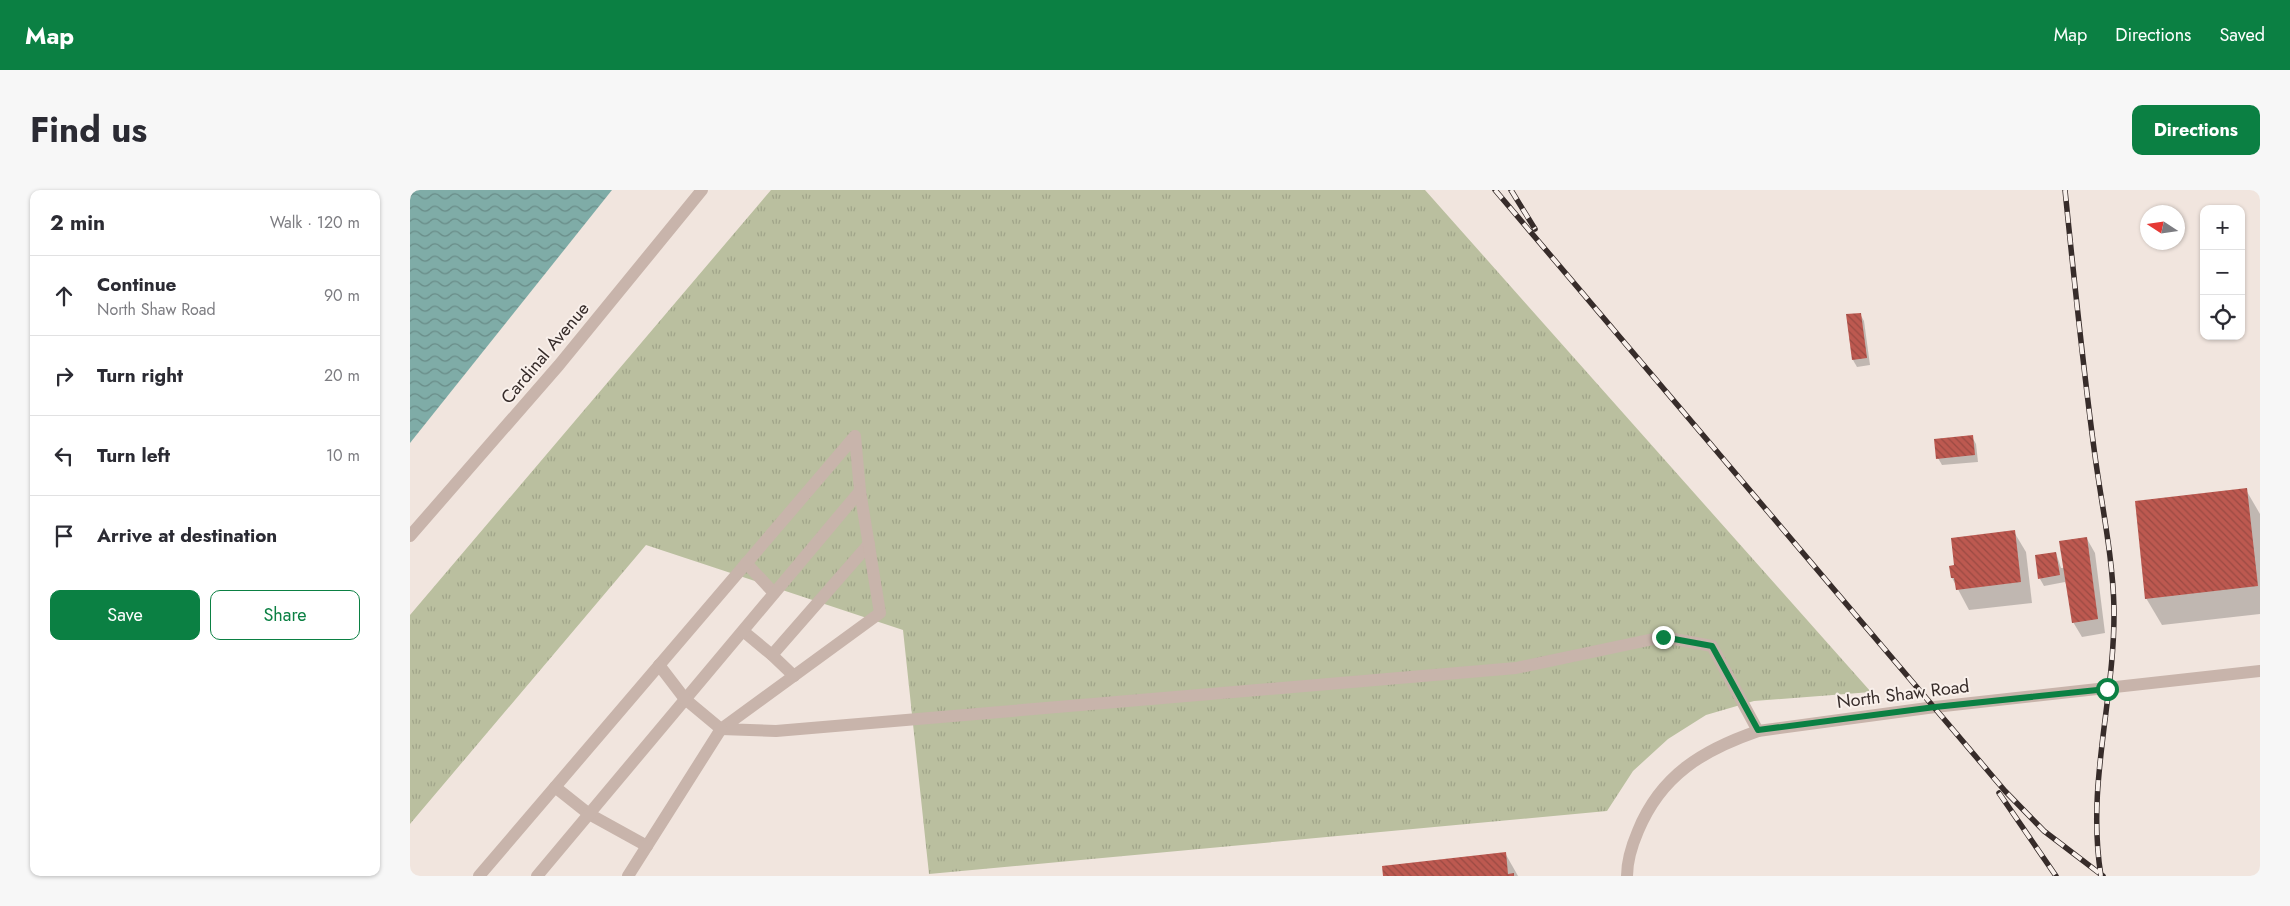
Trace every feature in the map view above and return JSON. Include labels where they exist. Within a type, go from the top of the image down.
[{"type":"street","name":"Cardinal Avenue","points":[[410,536],[559,365],[702,190]]},
{"type":"street","points":[[479,876],[855,436],[860,491],[880,613],[721,729],[628,876]]},
{"type":"street","points":[[537,876],[860,491]]},
{"type":"street","points":[[772,654],[869,544]]},
{"type":"street","points":[[746,563],[774,593]]},
{"type":"street","points":[[743,631],[772,654],[794,676]]},
{"type":"street","points":[[659,665],[686,699],[721,729],[776,731],[1516,668],[1663,637],[1712,646],[1758,730]]},
{"type":"street","name":"North Shaw Road","points":[[1627,876],[1633,843],[1642,822],[1665,786],[1683,768],[1704,754],[1730,740],[1758,730],[1935,707],[2260,671]]},
{"type":"street","points":[[555,787],[589,814],[647,846]]},
{"type":"green space","points":[[771,190],[1425,190],[1871,692],[1754,701],[1706,715],[1668,739],[1633,771],[1607,811],[929,874],[903,630],[646,545],[410,824],[410,615]]},
{"type":"water","points":[[410,190],[612,190],[410,443]]},
{"type":"building","points":[[1861,313],[1867,358],[1852,360],[1846,314]]},
{"type":"building","points":[[1973,435],[1975,455],[1936,459],[1934,439]]},
{"type":"building","points":[[2247,488],[2258,586],[2145,599],[2135,501]]},
{"type":"building","points":[[2015,530],[2021,582],[1956,590],[1949,566],[1954,565],[1951,538]]},
{"type":"building","points":[[2087,537],[2098,619],[2072,623],[2059,541]]},
{"type":"building","points":[[2056,552],[2060,575],[2038,579],[2035,555]]},
{"type":"building","points":[[1506,852],[1508,874],[1514,873],[1514,876],[1383,876],[1382,866]]},
{"type":"railway","points":[[1495,190],[2005,791],[2044,831],[2103,876]]},
{"type":"railway","points":[[1511,190],[1535,229]]},
{"type":"railway","points":[[2065,190],[2075,290],[2095,456],[2109,552],[2114,609],[2113,643],[2097,808],[2097,842],[2101,876]]},
{"type":"railway","points":[[1999,793],[2056,876]]},
{"type":"route","points":[[1663,637],[1712,646],[1758,730],[1935,707],[2107,689]]}]
